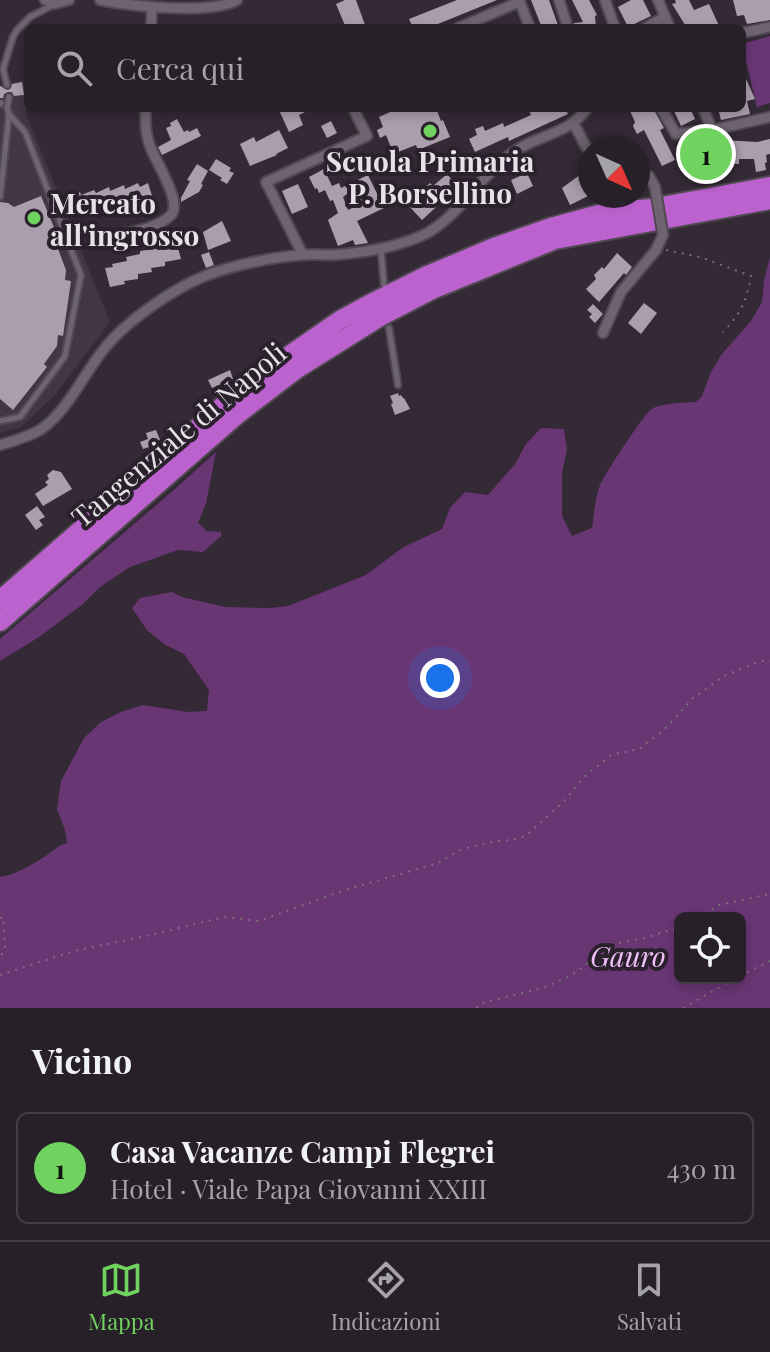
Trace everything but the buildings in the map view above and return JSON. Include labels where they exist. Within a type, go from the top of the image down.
[{"type":"highway","name":"Tangenziale di Napoli","points":[[0,600],[227,402],[340,320],[371,303],[453,264],[551,227],[606,212],[651,208],[770,186]]},
{"type":"highway","name":"Tangenziale di Napoli","points":[[0,622],[237,415],[297,369],[380,317],[432,290],[555,240],[770,200]]},
{"type":"street","points":[[50,2],[69,0]]},
{"type":"street","points":[[100,0],[152,8],[225,6],[237,0]]},
{"type":"street","points":[[559,0],[567,24]]},
{"type":"street","points":[[605,0],[614,24]]},
{"type":"street","points":[[658,0],[668,24]]},
{"type":"street","points":[[467,24],[519,1],[528,24]]},
{"type":"street","points":[[151,24],[152,8]]},
{"type":"street","points":[[652,24],[665,17]]},
{"type":"street","points":[[746,32],[770,27]]},
{"type":"street","points":[[112,237],[157,224],[172,214],[175,205],[149,144],[146,112]]},
{"type":"street","points":[[303,255],[266,182],[367,136],[355,112]]},
{"type":"street","points":[[663,112],[676,134],[712,130],[770,117]]},
{"type":"street","points":[[705,112],[712,130]]},
{"type":"street","points":[[0,445],[41,429],[59,412],[106,347],[136,319],[169,295],[212,273],[263,261],[381,249],[421,236],[441,224],[496,166],[518,149],[580,114],[584,136]]},
{"type":"street","points":[[603,333],[621,292],[657,248],[663,235],[655,187],[650,178]]},
{"type":"lane","points":[[7,85],[2,70],[17,30],[50,2]]},
{"type":"lane","points":[[0,197],[3,106],[9,97]]},
{"type":"lane","points":[[0,421],[20,417],[65,356],[81,275],[25,132],[3,106]]},
{"type":"lane","points":[[381,249],[384,285]]},
{"type":"lane","points":[[389,328],[398,385]]},
{"type":"path","points":[[657,248],[700,257],[751,276],[747,297],[737,317],[723,332]]},
{"type":"path","points":[[0,975],[74,951],[224,917],[259,921],[342,891],[438,863],[462,849],[526,836],[565,800],[584,777],[611,755],[639,749],[664,730],[693,698],[724,676],[761,661],[770,661]]},
{"type":"path","points":[[708,912],[719,905],[770,894]]},
{"type":"path","points":[[0,918],[3,917],[5,947],[0,958]]},
{"type":"path","points":[[476,1008],[485,1002],[543,988],[572,975],[613,944],[674,929]]},
{"type":"path","points":[[746,973],[770,961]]},
{"type":"path","points":[[683,1008],[725,984]]},
{"type":"shaded area","name":"Mercato all'ingrosso","points":[[23,81],[24,112],[110,322],[56,394],[21,427],[0,433],[0,85]]},
{"type":"green space","points":[[770,36],[770,103],[757,107],[746,61],[746,43]]},
{"type":"green space","name":"Gauro","points":[[770,257],[770,1008],[0,1008],[0,877],[23,869],[67,843],[57,809],[61,781],[84,738],[101,722],[143,705],[188,712],[207,711],[209,690],[184,654],[164,644],[147,630],[132,608],[140,598],[172,592],[225,607],[270,608],[288,606],[366,575],[402,548],[442,529],[450,508],[465,492],[488,495],[541,428],[564,429],[567,450],[562,473],[562,516],[572,536],[592,528],[600,485],[648,412],[668,404],[696,402],[702,396],[721,355],[751,321],[762,302]]},
{"type":"green space","points":[[216,452],[206,503],[198,523],[207,531],[221,532],[221,536],[203,552],[178,550],[130,567],[100,587],[39,637],[0,661],[0,639]]},
{"type":"place","name":"Scuola Primaria P. Borsellino","points":[[430,131]]},
{"type":"place","name":"Casa Vacanze Campi Flegrei","points":[[706,154]]},
{"type":"place","name":"Mercato all'ingrosso","points":[[34,218]]}]
